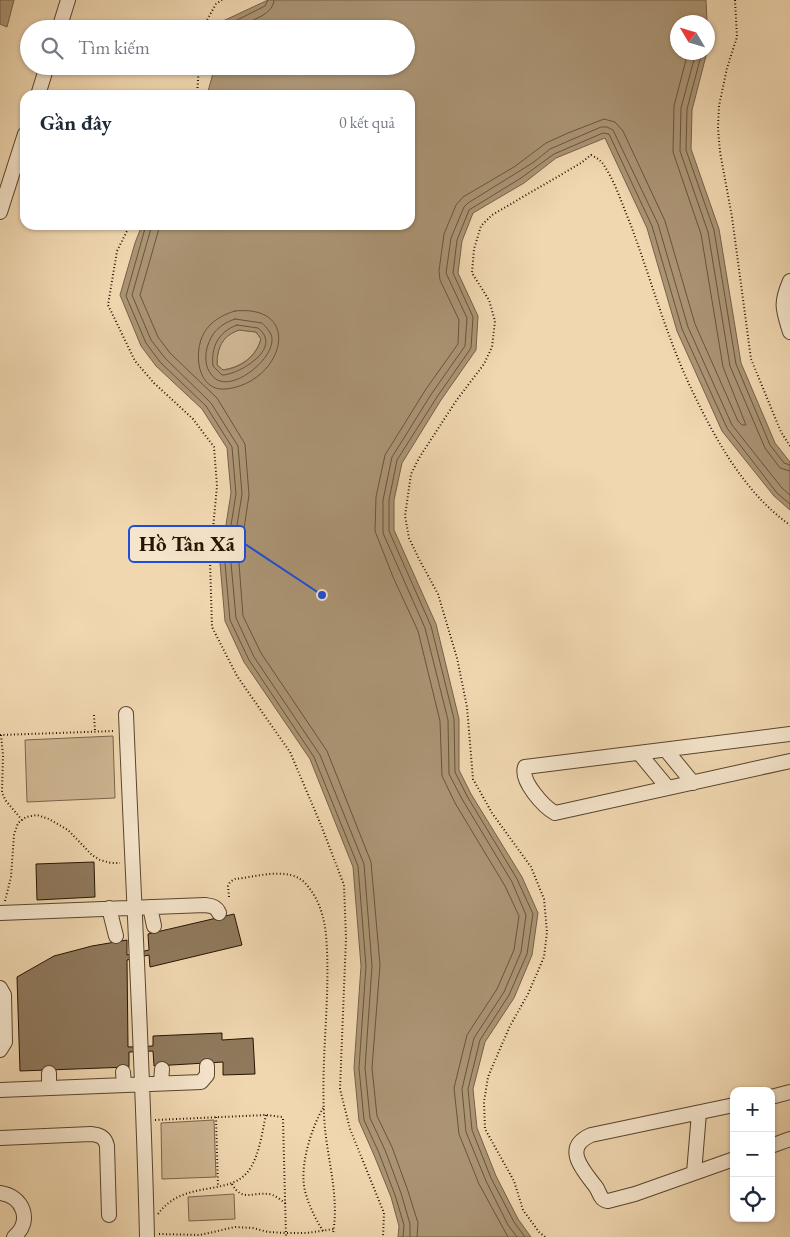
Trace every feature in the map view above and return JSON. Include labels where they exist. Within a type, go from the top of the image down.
[{"type":"street","points":[[62,20],[68,0]]},
{"type":"street","points":[[40,90],[44,75]]},
{"type":"street","points":[[0,212],[20,150]]},
{"type":"street","points":[[790,281],[782,308],[790,332]]},
{"type":"street","points":[[126,714],[133,907],[152,1235]]},
{"type":"street","points":[[790,734],[525,767],[524,771],[527,783],[535,794],[555,813],[790,761]]},
{"type":"street","points":[[666,750],[693,783]]},
{"type":"street","points":[[639,753],[668,788]]},
{"type":"street","points":[[2,910],[205,905],[212,906],[219,913]]},
{"type":"street","points":[[150,907],[154,926]]},
{"type":"street","points":[[109,908],[116,936]]},
{"type":"street","points":[[0,988],[4,995],[5,1042],[0,1050]]},
{"type":"street","points":[[0,1090],[48,1088],[124,1078],[143,1084],[201,1082],[207,1076],[207,1066]]},
{"type":"street","points":[[161,1083],[162,1069]]},
{"type":"street","points":[[48,1088],[49,1073]]},
{"type":"street","points":[[775,1096],[790,1092]]},
{"type":"street","points":[[730,1106],[592,1135],[578,1144],[576,1157],[582,1170],[601,1197],[608,1201],[635,1194],[730,1160]]},
{"type":"street","points":[[694,1173],[699,1112]]},
{"type":"street","points":[[0,1138],[100,1135],[105,1140],[107,1146],[109,1215]]},
{"type":"street","points":[[775,1145],[790,1139]]},
{"type":"street","points":[[0,1193],[9,1194],[16,1198],[24,1213],[21,1229],[14,1237]]},
{"type":"path","points":[[207,20],[216,4],[222,0]]},
{"type":"path","points":[[735,0],[737,37],[727,68],[719,106],[720,152],[732,217],[751,359],[781,432],[790,446]]},
{"type":"path","points":[[197,90],[198,75]]},
{"type":"path","points":[[545,1237],[539,1232],[524,1210],[514,1181],[486,1129],[484,1102],[488,1077],[510,1026],[528,994],[544,958],[547,932],[544,899],[531,867],[492,813],[473,778],[467,707],[457,658],[438,594],[412,545],[404,516],[411,474],[419,458],[456,401],[484,364],[492,347],[495,321],[489,300],[472,273],[474,248],[481,226],[492,215],[573,168],[591,155],[598,158],[605,166],[616,187],[641,252],[666,326],[689,383],[714,435],[741,475],[759,496],[790,525]]},
{"type":"path","points":[[128,230],[118,251],[108,305],[135,361],[154,383],[193,419],[214,447],[218,486],[210,561],[212,627],[237,676],[290,752],[344,885],[346,938],[340,1089],[350,1129],[384,1213],[383,1237]]},
{"type":"path","points":[[94,714],[95,732]]},
{"type":"path","points":[[22,820],[6,801],[2,793],[3,755],[0,735],[118,731]]},
{"type":"path","points":[[2,910],[11,877],[14,835],[18,823],[26,817],[37,815],[49,819],[68,830],[92,855],[100,860],[111,863],[124,862]]},
{"type":"path","points":[[229,897],[228,886],[235,879],[275,874],[291,875],[303,881],[314,893],[323,913],[326,934],[327,971],[324,1107],[334,1194],[333,1234]]},
{"type":"path","points":[[323,1231],[314,1216],[305,1190],[304,1169],[309,1143],[317,1118],[324,1107]]},
{"type":"path","points":[[152,1120],[278,1115],[283,1119],[286,1237]]},
{"type":"path","points":[[156,1218],[164,1207],[175,1198],[191,1191],[232,1184],[245,1175],[252,1167],[266,1116]]},
{"type":"path","points":[[216,1117],[218,1187]]},
{"type":"path","points":[[232,1184],[236,1191],[244,1195],[268,1194],[286,1204]]},
{"type":"path","points":[[152,1235],[200,1235],[235,1227],[286,1233],[307,1233],[334,1229]]},
{"type":"shaded area","points":[[239,330],[256,332],[261,339],[259,345],[252,356],[242,364],[223,370],[217,365],[219,348],[228,336]]},
{"type":"shaded area","points":[[113,736],[115,798],[27,802],[25,740]]},
{"type":"shaded area","points":[[214,1120],[216,1177],[162,1179],[161,1123]]},
{"type":"shaded area","points":[[234,1194],[235,1219],[189,1221],[188,1197]]},
{"type":"water","points":[[0,0],[14,0],[7,27],[0,24]]},
{"type":"water","points":[[268,0],[706,0],[707,15],[670,15],[670,60],[705,60],[692,110],[691,149],[719,229],[741,363],[775,443],[790,462],[790,510],[774,496],[722,431],[677,331],[647,228],[605,138],[556,158],[524,183],[473,213],[462,241],[458,273],[478,316],[476,350],[441,400],[402,463],[394,500],[394,530],[436,624],[459,719],[459,770],[471,794],[522,877],[538,913],[532,955],[514,998],[485,1042],[473,1089],[477,1128],[496,1176],[518,1219],[531,1237],[398,1237],[399,1226],[391,1197],[359,1121],[354,1068],[361,966],[353,867],[310,759],[244,662],[225,621],[220,563],[231,493],[227,448],[202,409],[156,366],[141,346],[120,295],[140,230],[415,230],[415,90],[208,90],[213,75],[415,75],[415,20],[225,20]],"holes":[[[239,330],[256,332],[261,339],[252,356],[236,367],[223,370],[217,365],[219,348],[222,343],[228,336]]]},
{"type":"building","points":[[94,862],[95,897],[37,900],[36,864]]},
{"type":"building","points":[[234,914],[242,945],[150,967],[149,955],[127,960],[128,1047],[153,1046],[153,1036],[222,1033],[222,1040],[253,1038],[255,1074],[223,1075],[223,1062],[154,1066],[153,1051],[129,1052],[129,1067],[20,1071],[17,977],[54,956],[92,946],[127,940],[127,955],[149,950],[148,934]]},
{"type":"place","name":"Hồ Tân Xã","points":[[322,595]]}]
